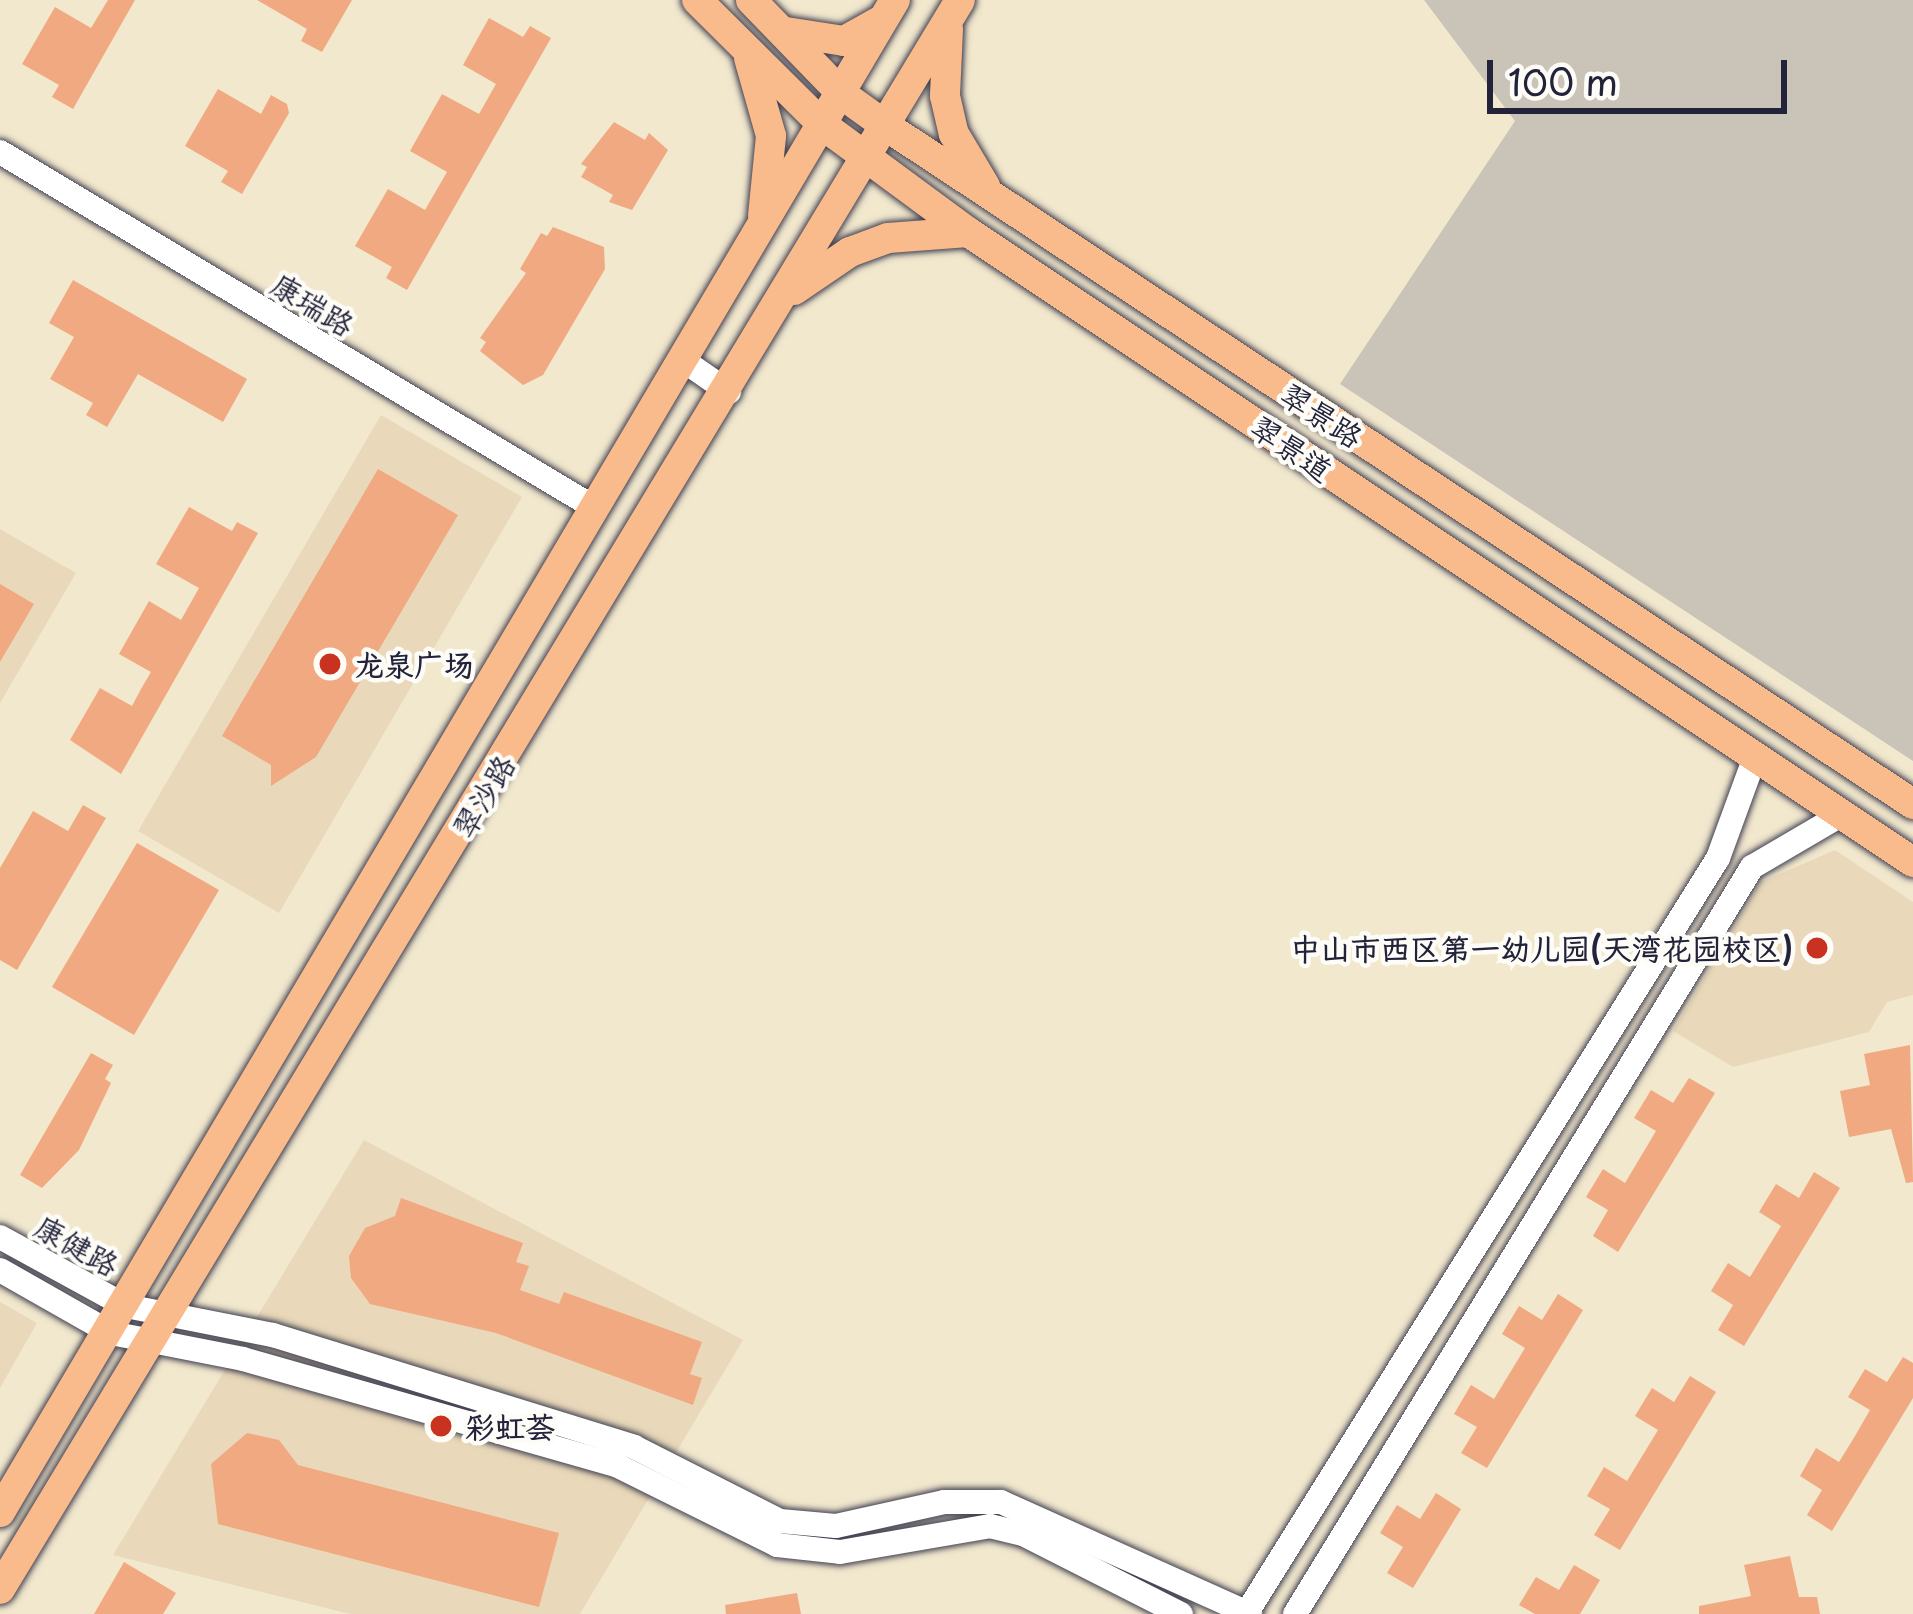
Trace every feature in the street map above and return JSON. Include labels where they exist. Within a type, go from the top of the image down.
[{"type":"main road","name":"翠景道","points":[[698,0],[824,126],[968,232],[1913,862]]},
{"type":"main road","name":"翠景路","points":[[752,0],[843,95],[886,126],[1913,804]]},
{"type":"main road","points":[[776,25],[826,44],[861,35],[892,6]]},
{"type":"main road","name":"翠沙路","points":[[0,1513],[595,508],[687,363],[892,6]]},
{"type":"main road","points":[[955,9],[944,96],[972,170],[996,200]]},
{"type":"main road","name":"翠沙路","points":[[0,1589],[729,392],[955,9]]},
{"type":"main road","points":[[744,47],[766,105],[771,167],[748,257]]},
{"type":"main road","points":[[784,298],[815,272],[888,238],[968,232]]},
{"type":"street","name":"康瑞路","points":[[0,152],[595,508]]},
{"type":"street","points":[[687,363],[729,392]]},
{"type":"street","points":[[118,1319],[152,1341],[668,1459],[780,1522],[836,1526],[944,1502],[1001,1502],[1037,1513],[1248,1614],[1718,858],[1755,757]]},
{"type":"street","points":[[1295,1614],[1752,867],[1841,814]]},
{"type":"street","name":"康健路","points":[[0,1237],[118,1319]]},
{"type":"street","name":"康健路","points":[[0,1270],[118,1319]]},
{"type":"street","points":[[118,1319],[171,1310],[483,1414],[658,1480],[777,1545],[840,1552],[990,1526],[1023,1534],[1181,1614]]},
{"type":"shaded area","points":[[1424,0],[1913,0],[1913,761],[1340,384],[1515,121]]},
{"type":"shaded area","name":"龙泉广场","points":[[381,415],[522,497],[279,913],[138,831]]},
{"type":"shaded area","points":[[0,529],[76,573],[0,703]]},
{"type":"shaded area","name":"中山市西区第一幼儿园(天湾花园校区)","points":[[1835,850],[1913,902],[1913,995],[1887,1002],[1869,1032],[1733,1067],[1673,1031],[1761,882]]},
{"type":"shaded area","name":"彩虹荟","points":[[364,1140],[743,1340],[580,1614],[350,1614],[113,1555]]},
{"type":"shaded area","points":[[0,1302],[37,1323],[0,1388]]},
{"type":"building","points":[[108,0],[135,0],[73,109],[52,97],[59,85],[22,64],[55,7],[91,28]]},
{"type":"building","points":[[257,0],[352,0],[322,52],[301,41],[307,29]]},
{"type":"building","points":[[489,18],[523,37],[530,26],[551,38],[407,290],[386,278],[392,267],[355,246],[388,189],[425,210],[447,172],[410,151],[442,94],[479,114],[496,84],[463,65]]},
{"type":"building","points":[[218,89],[261,114],[271,95],[287,104],[289,113],[242,194],[221,182],[228,171],[185,146]]},
{"type":"building","points":[[614,122],[645,140],[649,133],[668,150],[632,210],[609,202],[613,195],[581,177],[587,167],[581,164]]},
{"type":"building","points":[[553,227],[604,247],[605,269],[543,375],[523,385],[480,351],[486,342],[480,338],[526,273],[520,269],[541,233],[547,236]]},
{"type":"building","points":[[73,280],[247,379],[223,422],[138,374],[107,427],[86,415],[93,403],[50,379],[74,337],[49,323]]},
{"type":"building","points":[[378,469],[458,515],[316,757],[271,786],[271,765],[222,736]]},
{"type":"building","points":[[189,507],[232,531],[237,522],[258,533],[121,774],[70,740],[100,688],[132,706],[151,672],[119,654],[149,601],[181,620],[199,588],[156,564]]},
{"type":"building","points":[[0,584],[34,604],[0,662]]},
{"type":"building","points":[[83,805],[106,818],[17,970],[0,960],[0,868],[33,811],[68,831]]},
{"type":"building","points":[[137,843],[219,890],[134,1035],[52,987]]},
{"type":"building","points":[[1910,1045],[1913,1182],[1906,1183],[1891,1129],[1849,1137],[1840,1091],[1870,1085],[1864,1054]]},
{"type":"building","points":[[91,1053],[113,1065],[105,1079],[111,1083],[79,1150],[42,1188],[20,1175]]},
{"type":"building","points":[[1689,1078],[1715,1093],[1618,1252],[1593,1236],[1608,1210],[1586,1197],[1603,1169],[1625,1183],[1656,1131],[1634,1118],[1651,1090],[1673,1103]]},
{"type":"building","points":[[1814,1172],[1840,1188],[1744,1346],[1718,1330],[1733,1305],[1711,1291],[1728,1263],[1750,1277],[1781,1226],[1759,1212],[1776,1184],[1799,1198]]},
{"type":"building","points":[[401,1198],[523,1243],[516,1262],[529,1266],[520,1290],[559,1304],[564,1292],[702,1342],[690,1374],[702,1378],[693,1405],[496,1333],[370,1304],[351,1278],[349,1256],[365,1228],[395,1216]]},
{"type":"building","points":[[1558,1294],[1583,1310],[1487,1468],[1461,1453],[1477,1427],[1454,1414],[1471,1385],[1494,1399],[1525,1348],[1502,1334],[1519,1306],[1542,1320]]},
{"type":"building","points":[[1903,1357],[1913,1363],[1913,1398],[1832,1531],[1807,1515],[1822,1490],[1800,1476],[1816,1448],[1839,1462],[1855,1436],[1870,1410],[1848,1397],[1865,1369],[1887,1382]]},
{"type":"building","points":[[1690,1376],[1716,1392],[1620,1550],[1594,1535],[1610,1509],[1587,1496],[1604,1467],[1627,1481],[1658,1430],[1635,1416],[1652,1388],[1674,1402]]},
{"type":"building","points":[[247,1433],[279,1440],[298,1465],[559,1533],[539,1607],[218,1524],[211,1464]]},
{"type":"building","points":[[1436,1493],[1461,1509],[1413,1588],[1387,1573],[1403,1547],[1380,1533],[1397,1505],[1420,1519]]},
{"type":"building","points":[[1790,1556],[1799,1597],[1817,1597],[1820,1614],[1699,1614],[1699,1606],[1751,1596],[1744,1565]]},
{"type":"building","points":[[124,1562],[176,1593],[163,1614],[94,1614]]},
{"type":"building","points":[[1574,1565],[1600,1580],[1580,1614],[1535,1614],[1519,1605],[1536,1577],[1559,1590]]},
{"type":"building","points":[[797,1593],[801,1614],[726,1614],[725,1605]]},
{"type":"place","name":"龙泉广场","points":[[330,664]]},
{"type":"place","name":"中山市西区第一幼儿园(天湾花园校区)","points":[[1817,948]]},
{"type":"place","name":"彩虹荟","points":[[441,1426]]}]
